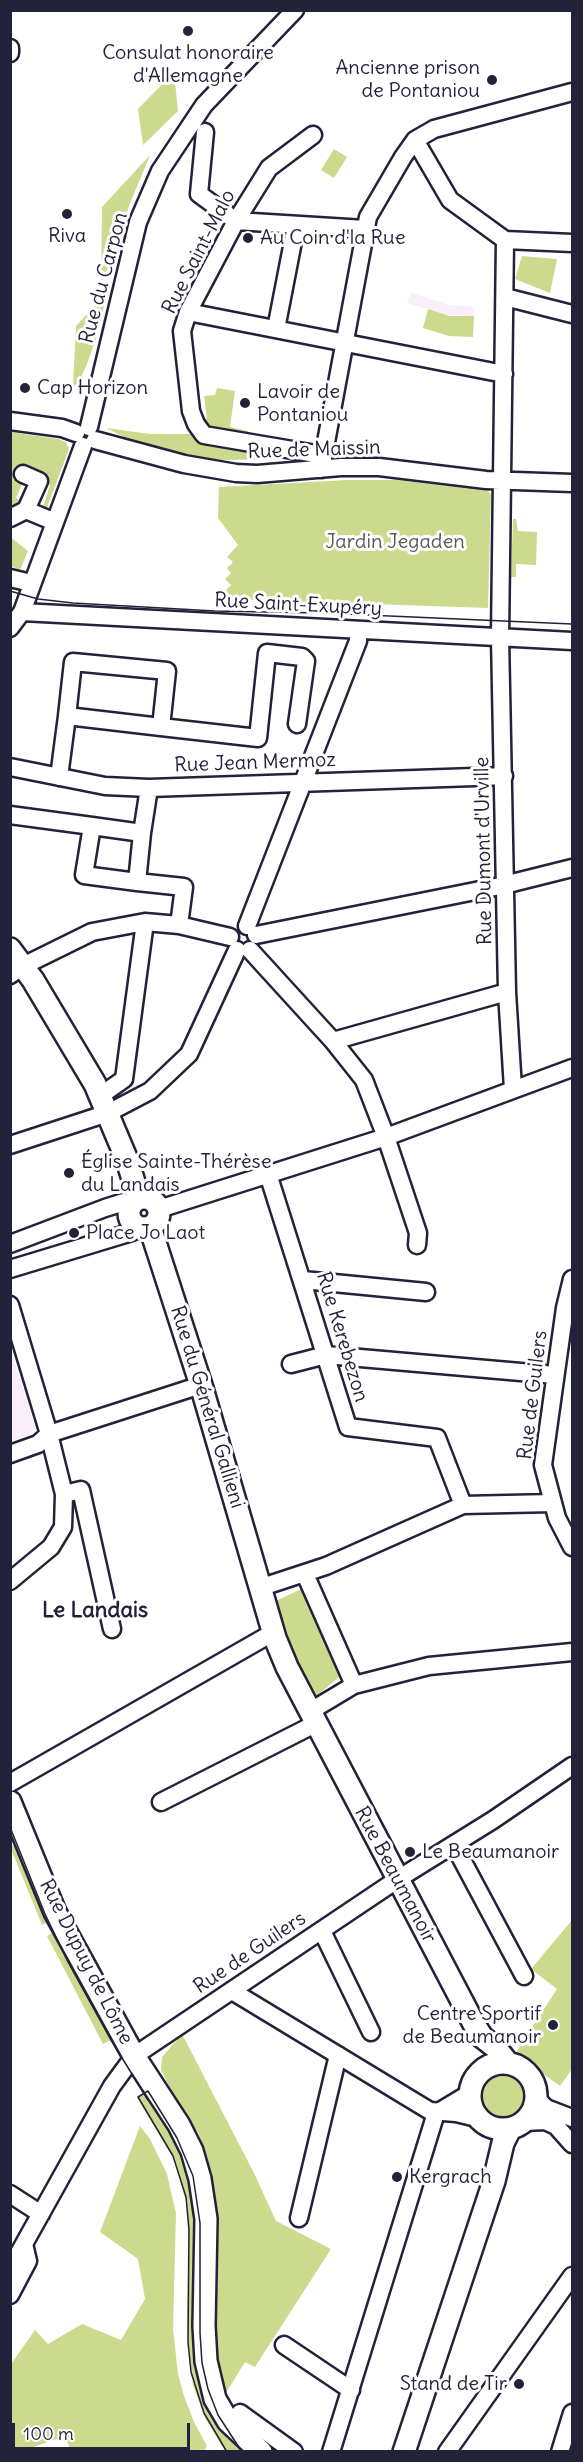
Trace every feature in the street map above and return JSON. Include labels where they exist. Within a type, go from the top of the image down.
[{"type":"main road","name":"Rue du Général Gallieni","points":[[15,963],[89,1074],[104,1105],[135,1202],[130,1220],[148,1221],[201,1385],[274,1632]]},
{"type":"main road","points":[[135,1202],[151,1199],[148,1221]]},
{"type":"main road","name":"Rue Beaumanoir","points":[[274,1632],[287,1667],[312,1718],[482,2037],[484,2051],[482,2070]]},
{"type":"main road","name":"Rue Dupuy de Lôme","points":[[10,1802],[55,1912],[134,2056],[179,2125],[192,2151],[200,2179],[206,2219],[204,2326],[206,2361],[215,2399],[228,2421],[261,2451]]},
{"type":"main road","name":"Rue Beaumanoir","points":[[482,2037],[495,2047],[508,2063]]},
{"type":"main road","points":[[404,2451],[480,2217],[494,2181],[503,2143],[535,2107],[536,2098],[532,2079],[526,2071],[508,2063],[490,2065],[482,2070],[471,2084],[472,2110],[482,2122],[492,2153],[480,2217]]},
{"type":"main road","points":[[482,2122],[494,2128],[517,2125]]},
{"type":"street","name":"Rue du Carpon","points":[[10,628],[22,612],[86,436],[138,222],[160,171],[204,105],[295,10]]},
{"type":"street","points":[[321,462],[365,229],[372,207],[415,140],[434,129],[573,92]]},
{"type":"street","points":[[205,132],[199,194],[236,221],[365,229]]},
{"type":"street","name":"Rue Saint-Malo","points":[[313,135],[269,168],[236,221],[188,312],[182,332],[190,411],[204,435],[321,462]]},
{"type":"street","points":[[415,140],[450,200],[504,240],[573,243]]},
{"type":"street","points":[[276,328],[296,226]]},
{"type":"street","name":"Rue Dumont d'Urville","points":[[504,240],[500,637],[507,992],[513,1089]]},
{"type":"street","points":[[505,297],[573,314]]},
{"type":"street","points":[[188,312],[504,374]]},
{"type":"street","name":"Rue de Maissin","points":[[10,421],[62,428],[184,464],[225,471],[257,474],[321,462],[501,481],[573,483]]},
{"type":"street","points":[[10,518],[26,510],[39,481],[23,474]]},
{"type":"street","points":[[26,510],[55,522]]},
{"type":"street","points":[[10,578],[31,583]]},
{"type":"street","name":"Rue Saint-Exupéry","points":[[22,612],[573,641]]},
{"type":"street","points":[[10,1145],[104,1105],[150,1091],[189,1054],[244,939],[301,783],[358,641],[358,630]]},
{"type":"street","points":[[67,716],[258,738],[267,653],[302,657],[306,661],[297,724]]},
{"type":"street","points":[[59,777],[73,662],[167,671],[161,727]]},
{"type":"street","name":"Rue Jean Mermoz","points":[[10,767],[105,786],[149,788],[504,776]]},
{"type":"street","points":[[137,882],[149,788]]},
{"type":"street","points":[[10,815],[142,833]]},
{"type":"street","points":[[92,826],[84,875],[184,887],[179,925]]},
{"type":"street","points":[[15,963],[92,932],[145,922],[179,925],[244,939],[573,868]]},
{"type":"street","points":[[104,1105],[124,1079],[145,922]]},
{"type":"street","points":[[244,939],[364,1080],[418,1233],[417,1245]]},
{"type":"street","points":[[333,1041],[507,992]]},
{"type":"street","points":[[10,1269],[125,1234],[148,1221],[268,1174],[386,1137],[573,1068]]},
{"type":"street","name":"Rue Kerebezon","points":[[268,1174],[348,1427],[437,1438],[463,1504]]},
{"type":"street","points":[[10,1244],[105,1208],[135,1202]]},
{"type":"street","name":"Rue de Guilers","points":[[570,1539],[552,1503],[543,1465],[555,1375],[573,1280]]},
{"type":"street","points":[[303,1281],[426,1292]]},
{"type":"street","points":[[10,1305],[49,1434],[64,1494],[63,1527],[51,1547],[10,1581]]},
{"type":"street","points":[[291,1364],[326,1355],[555,1375]]},
{"type":"street","points":[[10,1454],[38,1444],[49,1434],[201,1385]]},
{"type":"street","points":[[64,1494],[81,1490],[112,1629]]},
{"type":"street","points":[[261,1587],[305,1574],[463,1504],[552,1503]]},
{"type":"street","points":[[305,1574],[354,1685]]},
{"type":"street","points":[[10,1783],[274,1632]]},
{"type":"street","points":[[161,1802],[312,1718],[354,1685],[429,1666],[573,1652]]},
{"type":"street","name":"Rue de Guilers","points":[[10,2269],[112,2086],[134,2056],[398,1879],[454,1845],[573,1766]]},
{"type":"street","points":[[454,1845],[524,1976]]},
{"type":"street","points":[[322,1931],[371,2032]]},
{"type":"street","points":[[232,1991],[436,2113],[456,2113],[482,2122]]},
{"type":"street","points":[[299,2218],[338,2055]]},
{"type":"street","points":[[331,2451],[436,2113],[470,2093]]},
{"type":"street","points":[[536,2098],[546,2108],[573,2118]]},
{"type":"street","points":[[517,2125],[545,2121],[561,2128],[573,2144]]},
{"type":"street","points":[[10,2194],[41,2214]]},
{"type":"street","name":"Rue de Guilers","points":[[10,2295],[28,2261],[24,2244]]},
{"type":"street","points":[[447,2451],[573,2276]]},
{"type":"street","points":[[284,2345],[351,2390]]},
{"type":"street","points":[[240,2413],[294,2451]]},
{"type":"street","points":[[560,2451],[570,2423]]},
{"type":"shaded area","points":[[411,293],[450,305],[474,307],[474,316],[449,315],[407,303]]},
{"type":"shaded area","points":[[10,1348],[35,1427],[31,1434],[11,1441]]},
{"type":"green space","points":[[174,72],[178,111],[143,145],[138,109]]},
{"type":"green space","points":[[334,149],[347,157],[334,178],[321,170]]},
{"type":"green space","points":[[150,155],[129,206],[111,262],[101,282],[102,207]]},
{"type":"green space","points":[[522,256],[557,259],[550,293],[515,279]]},
{"type":"green space","points":[[107,293],[97,336],[87,364],[79,382],[73,387],[76,326]]},
{"type":"green space","points":[[428,309],[450,316],[474,316],[473,337],[449,336],[423,328]]},
{"type":"green space","points":[[217,388],[235,391],[230,427],[248,431],[247,437],[209,428],[204,419],[207,418],[204,396],[215,395]]},
{"type":"green space","points":[[106,428],[150,434],[191,434],[306,459],[213,460],[136,443]]},
{"type":"green space","points":[[10,432],[66,442],[69,449],[46,510],[43,508],[50,485],[44,478],[25,477],[16,498],[22,502],[19,508],[11,504]]},
{"type":"green space","name":"Jardin Jegaden","points":[[347,480],[398,480],[488,491],[491,494],[488,608],[225,599],[223,593],[231,585],[225,579],[231,573],[227,568],[233,562],[227,557],[238,545],[218,518],[219,487]]},
{"type":"green space","points":[[513,519],[516,519],[518,531],[537,532],[536,565],[516,564],[516,577],[511,577]]},
{"type":"green space","points":[[10,537],[28,551],[20,570],[11,566]]},
{"type":"green space","points":[[301,1589],[340,1676],[317,1696],[296,1659],[276,1601]]},
{"type":"green space","points":[[16,1845],[49,1921],[42,1925],[11,1849],[11,1846]]},
{"type":"green space","name":"Centre Sportif de Beaumanoir","points":[[572,1920],[572,2069],[560,2086],[515,2054],[557,1989],[531,1969]]},
{"type":"green space","points":[[54,1932],[116,2037],[103,2044],[47,1936]]},
{"type":"green space","points":[[182,2034],[254,2173],[276,2221],[331,2249],[255,2367],[245,2362],[224,2396],[213,2348],[210,2181],[199,2134],[180,2108],[161,2070],[162,2057]]},
{"type":"green space","points":[[503,2075],[511,2076],[518,2081],[523,2088],[523,2104],[518,2111],[511,2116],[503,2117],[495,2116],[488,2111],[483,2104],[482,2096],[483,2088],[488,2081],[495,2076]]},
{"type":"green space","points":[[152,2088],[198,2182],[201,2348],[246,2451],[225,2451],[205,2418],[193,2385],[187,2336],[186,2202],[175,2161],[137,2098]]},
{"type":"green space","points":[[140,2126],[150,2139],[167,2174],[176,2213],[173,2329],[178,2374],[194,2422],[207,2446],[203,2452],[71,2451],[65,2436],[22,2451],[11,2451],[11,2364],[35,2330],[48,2344],[82,2324],[121,2340],[145,2299],[138,2259],[100,2232]]},
{"type":"tram line","points":[[10,591],[38,599],[73,603],[215,611],[321,613],[572,624]]},
{"type":"tram line","points":[[10,1827],[45,1914],[68,1962],[111,2040],[148,2100]]},
{"type":"tram line","points":[[227,2452],[204,2413],[191,2372],[188,2342],[189,2229],[186,2197],[173,2156],[138,2097],[148,2091],[177,2138],[193,2176],[200,2223],[202,2363],[208,2389],[218,2415],[242,2452]]},
{"type":"place","name":"Consulat honoraire d'Allemagne","points":[[188,31]]},
{"type":"place","name":"Ancienne prison de Pontaniou","points":[[492,80]]},
{"type":"place","name":"Riva","points":[[67,214]]},
{"type":"place","name":"Au Coin d'la Rue","points":[[248,238]]},
{"type":"place","name":"Cap Horizon","points":[[25,388]]},
{"type":"place","name":"Lavoir de Pontaniou","points":[[245,403]]},
{"type":"place","name":"Église Sainte-Thérèse du Landais","points":[[69,1173]]},
{"type":"place","name":"Place Jo Laot","points":[[74,1233]]},
{"type":"place","name":"Le Beaumanoir","points":[[410,1852]]},
{"type":"place","name":"Centre Sportif de Beaumanoir","points":[[553,2025]]},
{"type":"place","name":"Kergrach","points":[[397,2177]]},
{"type":"place","name":"Stand de Tir","points":[[519,2384]]},
{"type":"district","name":"Le Landais","points":[[95,1611]]}]
